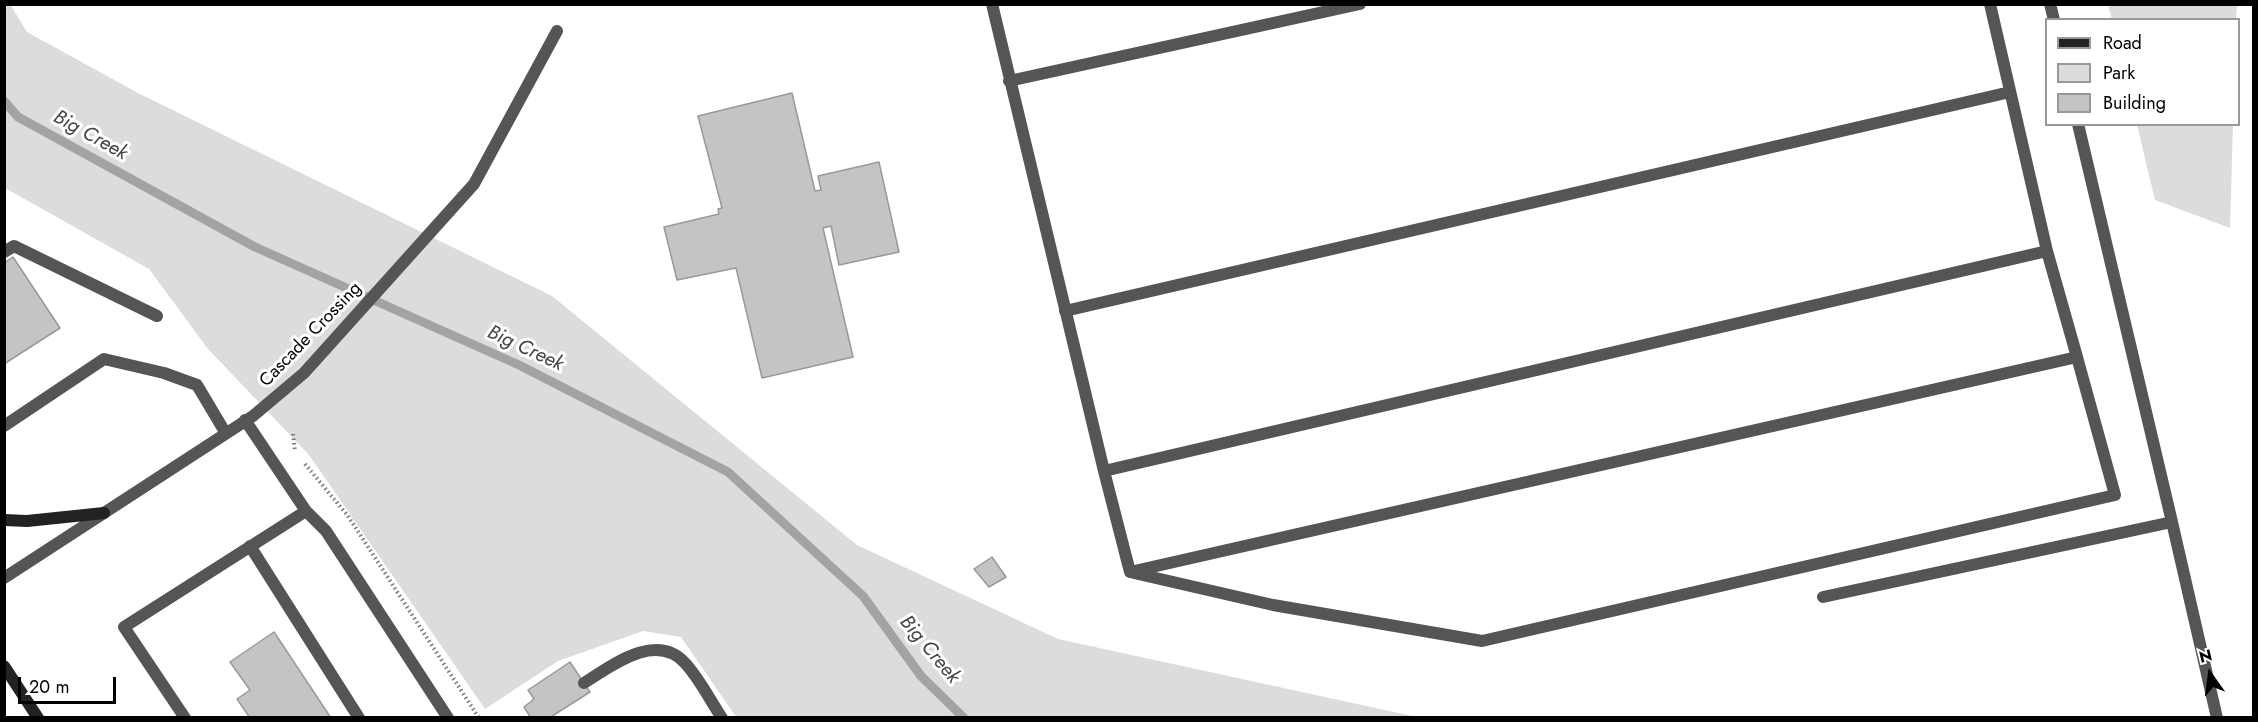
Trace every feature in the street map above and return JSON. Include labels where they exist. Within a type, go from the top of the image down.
[{"type":"main road","points":[[4,520],[27,521],[104,513]]},
{"type":"main road","points":[[4,666],[38,717]]},
{"type":"street","points":[[992,4],[1130,572]]},
{"type":"street","points":[[1009,81],[1360,4]]},
{"type":"street","points":[[1130,572],[1273,605],[1482,641],[2115,495],[2047,251],[1990,4]]},
{"type":"street","name":"Cascade Crossing","points":[[4,578],[285,392],[328,348],[474,184],[556,31]]},
{"type":"street","points":[[1065,311],[2010,92]]},
{"type":"street","points":[[2078,126],[2217,717]]},
{"type":"street","points":[[4,252],[14,246],[26,250],[64,273],[158,316]]},
{"type":"street","points":[[1104,471],[2047,251]]},
{"type":"street","points":[[1130,572],[2077,357]]},
{"type":"street","points":[[4,426],[104,359],[156,371],[197,385],[225,432]]},
{"type":"street","points":[[245,420],[306,511],[326,531],[448,717]]},
{"type":"street","points":[[185,717],[124,627],[306,511]]},
{"type":"street","points":[[1823,597],[2172,522]]},
{"type":"street","points":[[250,546],[359,717]]},
{"type":"street","points":[[584,683],[624,658],[650,651],[664,652],[677,656],[686,663],[722,717]]},
{"type":"green space","points":[[10,4],[27,32],[138,93],[552,296],[857,545],[1058,639],[1417,717],[736,717],[681,637],[643,631],[558,661],[485,709],[309,455],[208,349],[149,269],[5,188],[4,5]]},
{"type":"green space","points":[[2108,5],[2237,5],[2236,18],[2112,18]]},
{"type":"green space","points":[[2137,126],[2233,126],[2230,228],[2155,200]]},
{"type":"building","points":[[792,93],[815,191],[821,190],[818,176],[879,162],[899,252],[839,265],[831,226],[823,228],[853,357],[762,378],[736,268],[677,280],[664,227],[719,214],[718,209],[722,208],[698,116]]},
{"type":"building","points":[[13,257],[60,328],[4,364],[4,263]]},
{"type":"building","points":[[992,557],[1006,577],[989,587],[974,569]]},
{"type":"building","points":[[274,632],[331,718],[250,718],[237,699],[250,690],[230,662]]},
{"type":"building","points":[[570,662],[590,692],[549,718],[531,718],[524,707],[534,699],[528,690]]},
{"type":"waterway","name":"Big Creek","points":[[4,101],[18,117],[255,247],[519,365],[728,472],[863,596],[921,676],[964,718]]}]
